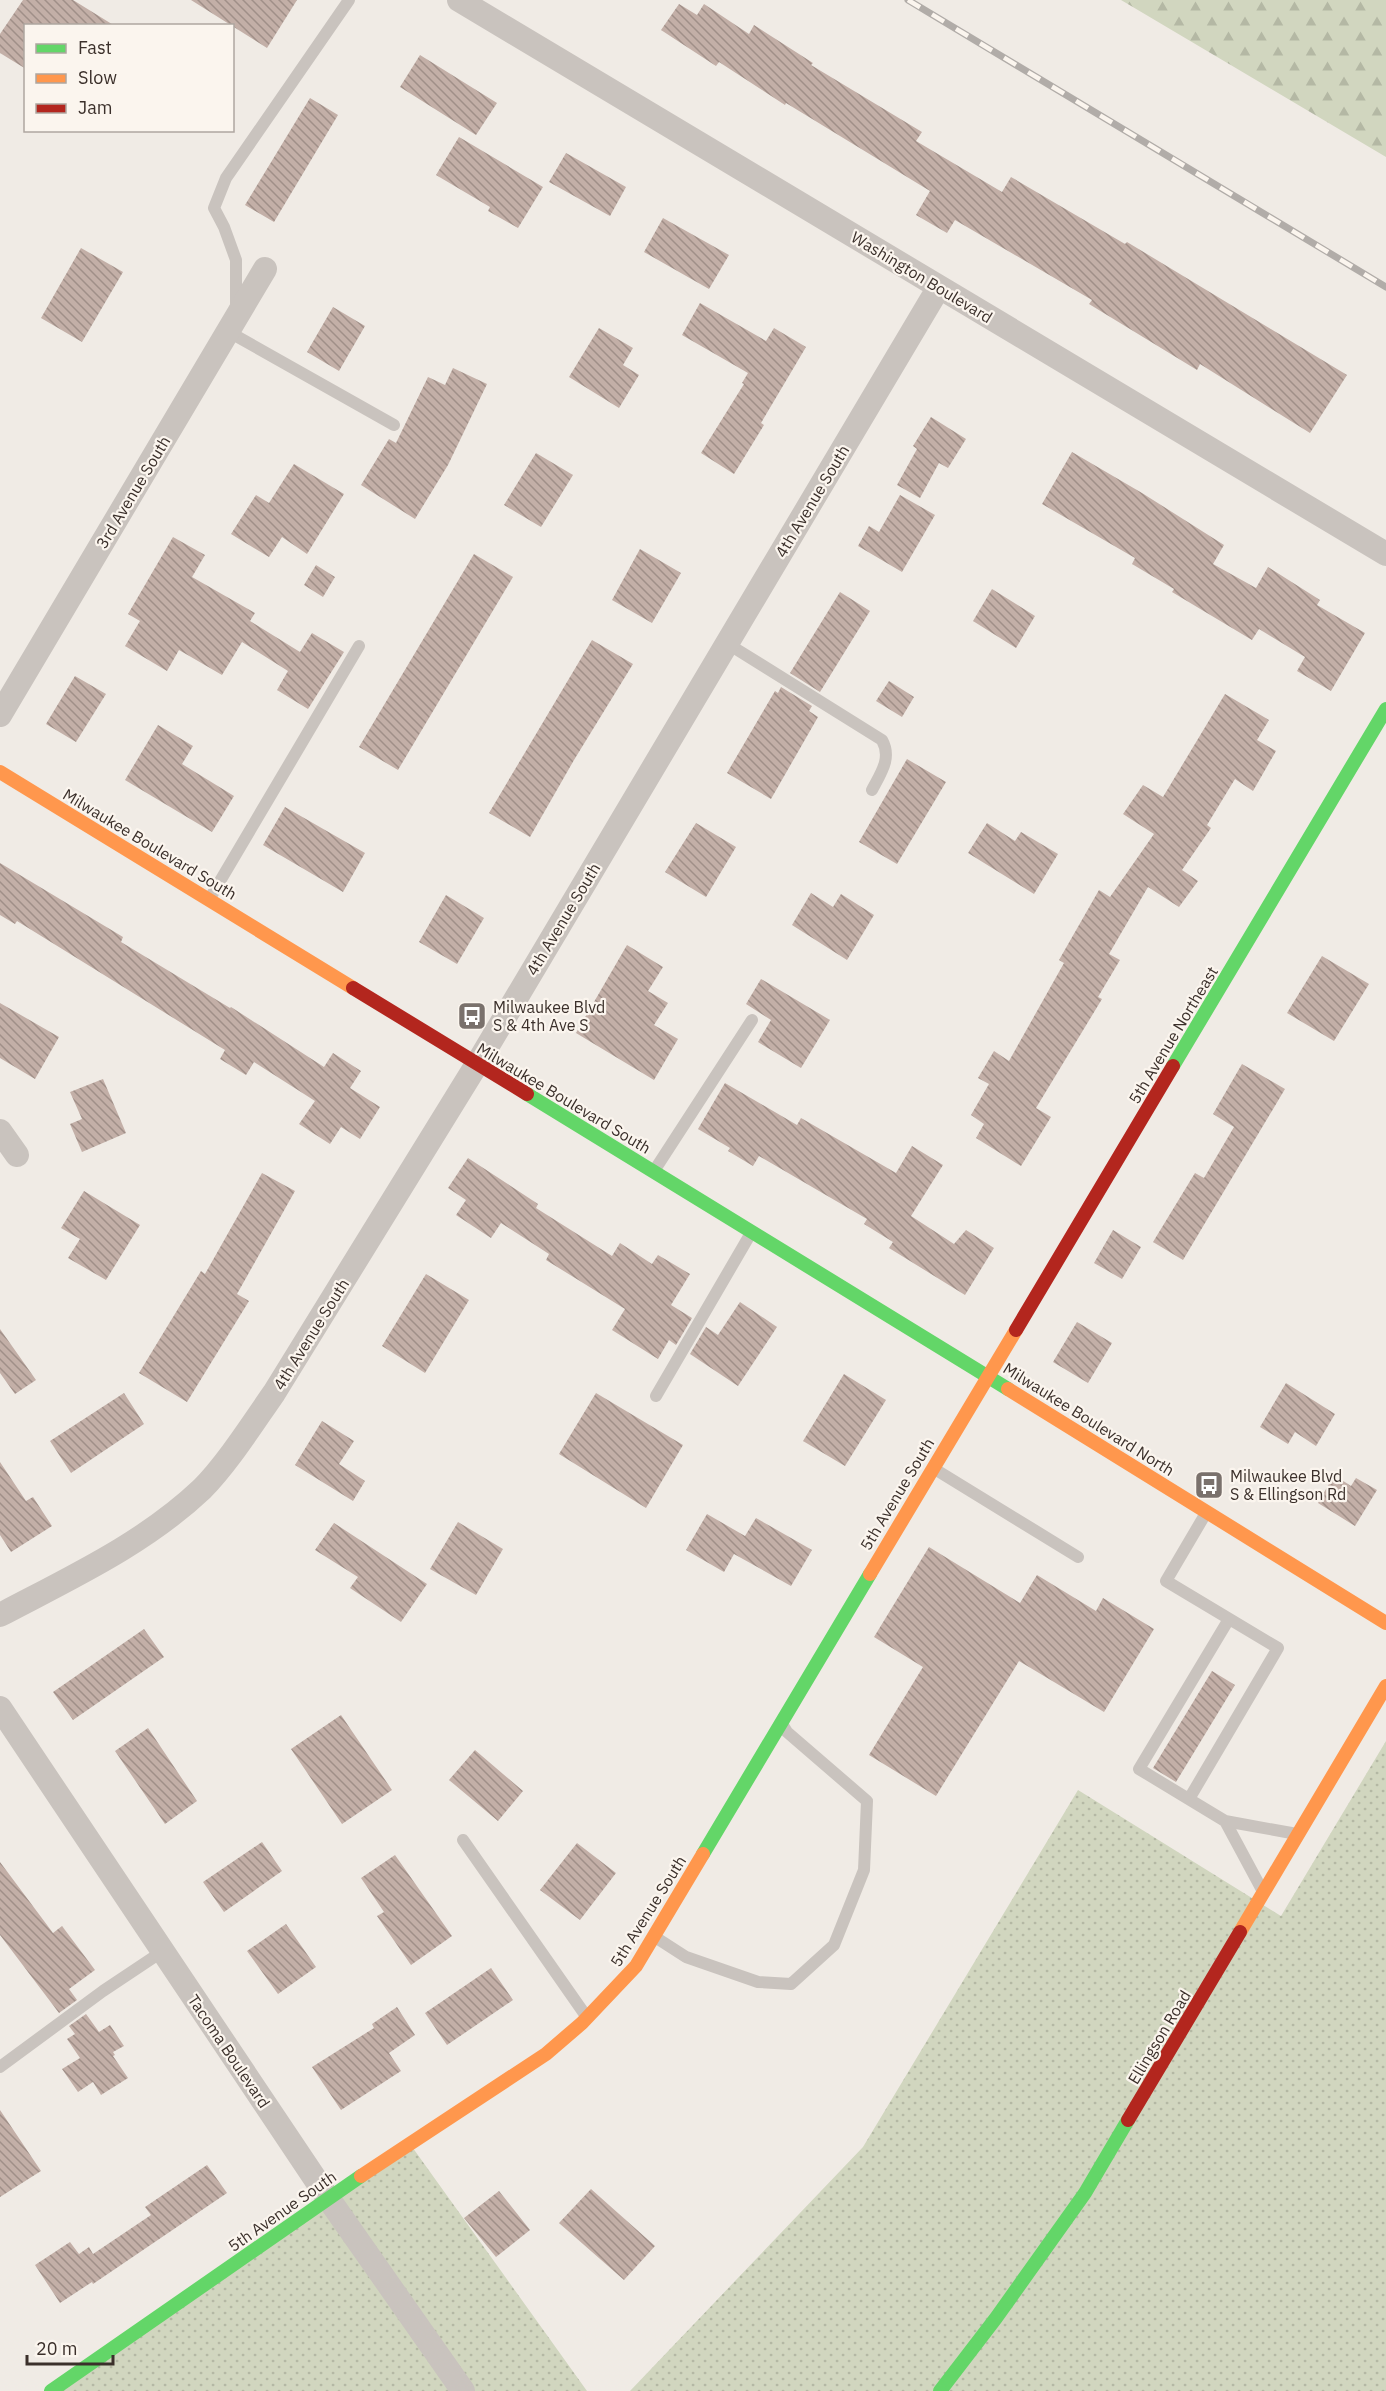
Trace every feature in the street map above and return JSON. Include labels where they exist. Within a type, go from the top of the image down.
[{"type":"street","name":"Washington Boulevard","points":[[459,0],[1386,554]]},
{"type":"street","name":"3rd Avenue South","points":[[0,715],[265,269]]},
{"type":"street","name":"4th Avenue South","points":[[0,1615],[116,1554],[160,1524],[203,1488],[274,1393],[477,1064],[939,287]]},
{"type":"street","name":"5th Avenue Northeast","points":[[989,1377],[1386,709]]},
{"type":"street","name":"Milwaukee Boulevard South","points":[[0,772],[989,1377]]},
{"type":"street","points":[[0,1131],[17,1155]]},
{"type":"street","name":"5th Avenue South","points":[[51,2391],[328,2198],[546,2054],[606,2001],[636,1966],[932,1467],[989,1377]]},
{"type":"street","name":"Milwaukee Boulevard North","points":[[989,1377],[1386,1623]]},
{"type":"street","name":"Ellingson Road","points":[[940,2391],[996,2318],[1085,2193],[1386,1686]]},
{"type":"street","name":"Tacoma Boulevard","points":[[0,1708],[328,2198],[463,2391]]},
{"type":"lane","points":[[349,0],[226,178],[214,208],[224,227],[236,260],[232,325],[394,425]]},
{"type":"lane","points":[[728,644],[882,740],[887,757],[884,768],[872,790]]},
{"type":"lane","points":[[209,899],[359,646]]},
{"type":"lane","points":[[654,1172],[752,1020]]},
{"type":"lane","points":[[656,1396],[752,1231]]},
{"type":"lane","points":[[932,1467],[1078,1557]]},
{"type":"lane","points":[[1189,1799],[1278,1648],[1166,1581],[1207,1512]]},
{"type":"lane","points":[[1229,1619],[1139,1769],[1225,1821],[1298,1834]]},
{"type":"lane","points":[[654,1936],[686,1957],[758,1982],[769,1983],[791,1984],[834,1945],[864,1870],[867,1801],[787,1732],[781,1722]]},
{"type":"lane","points":[[1225,1821],[1263,1892]]},
{"type":"lane","points":[[463,1840],[588,2019]]},
{"type":"lane","points":[[0,2067],[104,1991],[163,1952]]},
{"type":"green space","points":[[1121,0],[1386,0],[1386,157]]},
{"type":"green space","points":[[1386,1741],[1386,2391],[630,2391],[863,2147],[1078,1790],[1281,1916]]},
{"type":"green space","points":[[410,2144],[587,2391],[50,2391]]},
{"type":"building","points":[[23,0],[73,0],[112,24],[24,24],[24,68],[0,53],[0,34]]},
{"type":"building","points":[[191,0],[297,0],[267,48],[234,27],[234,24],[229,24]]},
{"type":"building","points":[[679,4],[697,15],[704,4],[749,34],[754,25],[813,63],[811,65],[922,132],[916,141],[1002,192],[1011,177],[1125,244],[1127,242],[1347,375],[1310,433],[1200,364],[1197,370],[1089,304],[1092,300],[955,220],[947,233],[916,215],[930,191],[786,103],[785,105],[719,62],[716,66],[661,30]]},
{"type":"building","points":[[420,55],[497,103],[476,135],[400,87]]},
{"type":"building","points":[[310,98],[338,115],[274,222],[245,205]]},
{"type":"building","points":[[459,137],[543,187],[518,228],[488,211],[490,207],[436,175]]},
{"type":"building","points":[[566,153],[626,187],[610,216],[549,182]]},
{"type":"building","points":[[663,218],[729,255],[709,289],[644,252]]},
{"type":"building","points":[[81,248],[123,272],[82,342],[41,318]]},
{"type":"building","points":[[700,303],[766,341],[774,328],[806,347],[761,423],[764,425],[734,474],[701,453],[744,384],[742,383],[748,373],[682,335]]},
{"type":"building","points":[[333,307],[365,326],[339,371],[307,352]]},
{"type":"building","points":[[599,328],[633,348],[623,365],[639,375],[619,408],[569,377]]},
{"type":"building","points":[[453,368],[487,384],[448,465],[415,519],[361,485],[389,439],[396,443],[428,377],[445,385]]},
{"type":"building","points":[[931,417],[966,439],[948,468],[939,463],[920,498],[897,485],[917,449],[913,446]]},
{"type":"building","points":[[1072,452],[1224,545],[1213,564],[1256,588],[1268,567],[1320,600],[1317,605],[1365,633],[1331,691],[1297,671],[1305,657],[1259,629],[1252,640],[1172,592],[1174,589],[1132,564],[1135,558],[1042,504]]},
{"type":"building","points":[[536,453],[573,475],[541,527],[504,505]]},
{"type":"building","points":[[294,464],[344,494],[307,554],[282,537],[269,557],[231,534],[256,495],[269,503]]},
{"type":"building","points":[[900,495],[935,515],[902,572],[858,546],[869,526],[879,532]]},
{"type":"building","points":[[173,537],[205,555],[192,577],[255,613],[250,621],[300,652],[312,633],[344,652],[308,709],[277,690],[288,671],[242,642],[222,675],[179,650],[167,671],[125,646],[140,621],[128,614]]},
{"type":"building","points":[[640,549],[681,573],[652,623],[612,600]]},
{"type":"building","points":[[474,554],[513,577],[398,770],[359,747]]},
{"type":"building","points":[[316,565],[335,577],[323,597],[304,585]]},
{"type":"building","points":[[992,589],[1035,616],[1016,648],[973,621]]},
{"type":"building","points":[[840,592],[870,611],[820,692],[790,673]]},
{"type":"building","points":[[592,640],[633,664],[530,837],[489,813]]},
{"type":"building","points":[[75,676],[106,694],[76,742],[46,724]]},
{"type":"building","points":[[889,681],[914,697],[902,717],[876,701]]},
{"type":"building","points":[[781,687],[812,706],[809,711],[818,717],[771,799],[727,773],[775,691],[778,693]]},
{"type":"building","points":[[1225,694],[1269,720],[1257,740],[1276,751],[1253,791],[1235,779],[1207,825],[1211,828],[1182,870],[1198,881],[1179,907],[1148,887],[1109,954],[1120,960],[1098,997],[1102,999],[1036,1108],[1051,1117],[1021,1166],[976,1138],[984,1124],[971,1115],[989,1084],[978,1078],[994,1051],[1009,1061],[1064,963],[1059,960],[1099,890],[1110,897],[1154,834],[1123,814],[1143,785],[1163,797]]},
{"type":"building","points":[[158,725],[193,746],[182,764],[234,796],[212,832],[125,780]]},
{"type":"building","points":[[907,759],[946,782],[897,864],[859,842]]},
{"type":"building","points":[[285,807],[365,853],[343,892],[263,845]]},
{"type":"building","points":[[696,823],[736,847],[706,897],[665,872]]},
{"type":"building","points":[[987,823],[1015,841],[1021,832],[1058,854],[1034,894],[968,853]]},
{"type":"building","points":[[0,863],[123,937],[121,942],[231,1007],[324,1067],[333,1053],[361,1071],[350,1088],[380,1107],[360,1139],[341,1127],[330,1144],[299,1124],[315,1101],[254,1062],[246,1075],[220,1059],[225,1050],[17,921],[15,924],[0,915]]},
{"type":"building","points":[[811,893],[833,907],[841,894],[874,915],[847,960],[792,925]]},
{"type":"building","points":[[446,895],[484,918],[457,964],[419,942]]},
{"type":"building","points":[[627,945],[663,967],[648,991],[668,1003],[654,1025],[678,1039],[654,1080],[576,1033]]},
{"type":"building","points":[[1322,956],[1369,984],[1334,1041],[1287,1013]]},
{"type":"building","points":[[761,979],[830,1020],[801,1068],[758,1042],[771,1020],[746,1004]]},
{"type":"building","points":[[0,1003],[59,1037],[35,1079],[0,1058]]},
{"type":"building","points":[[1242,1064],[1285,1089],[1183,1260],[1153,1242],[1195,1173],[1204,1178],[1234,1127],[1213,1114]]},
{"type":"building","points":[[103,1079],[126,1133],[82,1152],[70,1124],[82,1119],[70,1092]]},
{"type":"building","points":[[725,1083],[797,1125],[801,1118],[896,1173],[912,1146],[943,1165],[911,1216],[954,1244],[966,1230],[994,1248],[965,1295],[889,1248],[893,1242],[864,1224],[867,1219],[759,1156],[753,1166],[728,1151],[730,1148],[698,1129]]},
{"type":"building","points":[[468,1158],[538,1204],[536,1208],[612,1256],[620,1243],[652,1264],[658,1255],[690,1274],[671,1305],[692,1318],[676,1345],[669,1340],[658,1359],[612,1330],[625,1309],[546,1260],[549,1254],[501,1223],[491,1238],[456,1215],[466,1200],[448,1188]]},
{"type":"building","points":[[262,1173],[295,1191],[237,1294],[249,1301],[187,1402],[139,1373],[201,1271],[205,1274]]},
{"type":"building","points":[[84,1191],[140,1225],[106,1280],[68,1258],[80,1239],[61,1228]]},
{"type":"building","points":[[1113,1230],[1141,1247],[1122,1279],[1094,1263]]},
{"type":"building","points":[[426,1274],[469,1300],[425,1373],[382,1346]]},
{"type":"building","points":[[740,1302],[777,1327],[738,1386],[690,1354],[706,1327],[718,1335]]},
{"type":"building","points":[[1077,1322],[1112,1343],[1088,1383],[1053,1362]]},
{"type":"building","points":[[0,1329],[36,1380],[15,1394],[0,1373]]},
{"type":"building","points":[[844,1374],[886,1400],[845,1466],[803,1441]]},
{"type":"building","points":[[1286,1383],[1335,1414],[1316,1446],[1295,1432],[1288,1444],[1260,1427]]},
{"type":"building","points":[[124,1393],[144,1424],[71,1473],[50,1441]]},
{"type":"building","points":[[596,1393],[683,1445],[646,1508],[559,1454]]},
{"type":"building","points":[[322,1421],[354,1441],[339,1464],[365,1481],[353,1501],[295,1465]]},
{"type":"building","points":[[0,1462],[26,1501],[33,1497],[52,1526],[11,1552],[0,1535]]},
{"type":"building","points":[[1334,1475],[1351,1486],[1356,1478],[1377,1490],[1355,1526],[1318,1503]]},
{"type":"building","points":[[707,1514],[745,1536],[756,1518],[812,1550],[791,1586],[734,1554],[724,1572],[686,1550]]},
{"type":"building","points":[[458,1522],[503,1549],[476,1595],[430,1569]]},
{"type":"building","points":[[334,1523],[427,1584],[401,1622],[350,1588],[358,1577],[315,1550]]},
{"type":"building","points":[[929,1547],[1020,1603],[1037,1575],[1096,1611],[1103,1598],[1154,1629],[1104,1712],[1019,1661],[936,1796],[869,1755],[923,1667],[874,1637]]},
{"type":"building","points":[[144,1629],[164,1657],[73,1720],[53,1692]]},
{"type":"building","points":[[1212,1671],[1235,1685],[1176,1782],[1153,1768]]},
{"type":"building","points":[[341,1715],[392,1790],[342,1824],[291,1749]]},
{"type":"building","points":[[148,1728],[197,1801],[165,1824],[115,1751]]},
{"type":"building","points":[[475,1750],[523,1791],[498,1821],[449,1780]]},
{"type":"building","points":[[262,1842],[282,1871],[224,1912],[203,1882]]},
{"type":"building","points":[[577,1843],[616,1873],[580,1920],[540,1890]]},
{"type":"building","points":[[395,1855],[452,1936],[411,1965],[377,1916],[384,1912],[361,1878]]},
{"type":"building","points":[[0,1862],[53,1933],[62,1926],[95,1970],[69,1989],[77,2000],[59,2013],[0,1935]]},
{"type":"building","points":[[286,1924],[316,1967],[278,1994],[247,1951]]},
{"type":"building","points":[[491,1968],[513,2000],[447,2045],[425,2013]]},
{"type":"building","points":[[397,2007],[415,2035],[389,2053],[401,2071],[341,2110],[312,2067],[374,2028],[372,2024]]},
{"type":"building","points":[[86,2014],[99,2032],[110,2025],[124,2046],[113,2052],[115,2055],[113,2056],[128,2078],[101,2095],[93,2082],[78,2092],[62,2069],[80,2058],[67,2039],[75,2034],[69,2026]]},
{"type":"building","points":[[0,2110],[41,2171],[0,2197]]},
{"type":"building","points":[[207,2165],[227,2193],[93,2284],[92,2282],[60,2303],[35,2265],[70,2242],[79,2254],[89,2247],[93,2254],[151,2215],[145,2207]]},
{"type":"building","points":[[591,2189],[655,2246],[624,2280],[559,2223]]},
{"type":"building","points":[[499,2191],[530,2230],[496,2257],[464,2218]]},
{"type":"railway","points":[[908,0],[1386,287]]},
{"type":"traffic: fast","points":[[1173,1066],[1386,709]]},
{"type":"traffic: fast","points":[[527,1094],[1008,1389]]},
{"type":"traffic: fast","points":[[703,1854],[870,1574]]},
{"type":"traffic: fast","points":[[940,2391],[996,2318],[1085,2193],[1128,2120]]},
{"type":"traffic: fast","points":[[51,2391],[361,2176]]},
{"type":"traffic: slow","points":[[0,772],[353,988]]},
{"type":"traffic: slow","points":[[870,1574],[1016,1330]]},
{"type":"traffic: slow","points":[[1008,1389],[1386,1623]]},
{"type":"traffic: slow","points":[[1240,1932],[1386,1686]]},
{"type":"traffic: slow","points":[[361,2176],[546,2054],[582,2023],[636,1966],[703,1854]]},
{"type":"traffic: jam","points":[[353,988],[527,1094]]},
{"type":"traffic: jam","points":[[1016,1330],[1173,1066]]},
{"type":"traffic: jam","points":[[1128,2120],[1240,1932]]},
{"type":"place","name":"Milwaukee Blvd S & 4th Ave S","points":[[472,1016]]},
{"type":"place","name":"Milwaukee Blvd S & Ellingson Rd","points":[[1209,1485]]}]
